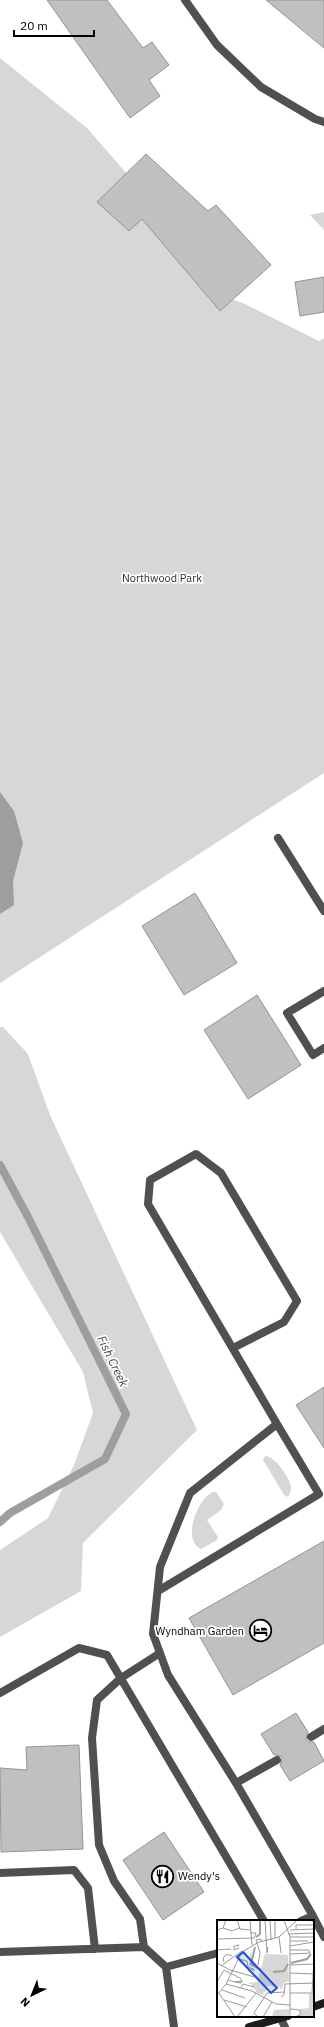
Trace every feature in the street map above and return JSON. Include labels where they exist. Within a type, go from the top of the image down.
[{"type":"main road","points":[[314,2007],[324,2002]]},
{"type":"main road","points":[[249,2027],[285,2017]]},
{"type":"street","points":[[185,0],[216,45],[261,87],[315,120],[324,122]]},
{"type":"street","points":[[278,838],[324,911]]},
{"type":"street","points":[[324,991],[287,1013],[313,1055],[324,1048]]},
{"type":"street","points":[[158,1591],[319,1494],[148,1204],[150,1180],[196,1154],[221,1172],[297,1301],[284,1322],[233,1348]]},
{"type":"street","points":[[277,1424],[190,1493],[160,1567],[153,1634],[168,1675],[236,1783],[324,1937]]},
{"type":"street","points":[[0,1694],[79,1648],[107,1655],[263,1920]]},
{"type":"street","points":[[160,1654],[121,1678],[97,1700],[92,1738],[99,1845],[114,1881],[140,1919],[144,1947],[166,1967],[174,2027]]},
{"type":"street","points":[[311,1737],[324,1729]]},
{"type":"street","points":[[236,1783],[277,1760]]},
{"type":"street","points":[[0,1873],[74,1870],[88,1888],[95,1949]]},
{"type":"street","points":[[303,1920],[313,1916]]},
{"type":"street","points":[[0,1952],[144,1947]]},
{"type":"street","points":[[166,1967],[217,1953]]},
{"type":"street","points":[[284,2027],[285,2017]]},
{"type":"green space","name":"Northwood Park","points":[[0,58],[87,128],[162,214],[201,288],[245,304],[319,341],[324,338],[324,773],[0,983]]},
{"type":"green space","points":[[324,212],[324,230],[310,215]]},
{"type":"green space","points":[[0,1027],[3,1027],[28,1054],[50,1115],[197,1430],[83,1543],[81,1591],[0,1637],[0,1550],[48,1518],[74,1465],[93,1413],[83,1372],[0,1232]]},
{"type":"green space","points":[[265,1456],[269,1457],[278,1464],[288,1479],[291,1488],[288,1497],[284,1495],[263,1460]]},
{"type":"green space","points":[[213,1492],[216,1492],[224,1504],[221,1510],[207,1520],[218,1537],[217,1540],[201,1549],[195,1544],[192,1537],[194,1519],[202,1502]]},
{"type":"shaded area","points":[[0,792],[14,811],[23,843],[13,881],[14,905],[0,914]]},
{"type":"building","points":[[47,0],[107,0],[143,48],[152,42],[169,65],[149,80],[160,96],[130,118]]},
{"type":"building","points":[[266,0],[324,0],[324,48]]},
{"type":"building","points":[[146,154],[208,211],[216,205],[271,265],[220,311],[142,219],[129,231],[97,202]]},
{"type":"building","points":[[324,277],[324,312],[300,316],[295,282]]},
{"type":"building","points":[[195,893],[237,963],[184,995],[142,926]]},
{"type":"building","points":[[257,995],[301,1065],[248,1099],[204,1030]]},
{"type":"building","points":[[324,1387],[324,1448],[296,1405]]},
{"type":"building","name":"Wyndham Garden","points":[[324,1541],[324,1643],[233,1695],[189,1618]]},
{"type":"building","points":[[296,1713],[308,1732],[306,1740],[309,1742],[314,1742],[324,1761],[290,1781],[280,1765],[282,1757],[274,1755],[261,1734]]},
{"type":"building","points":[[79,1745],[83,1849],[1,1852],[0,1768],[27,1770],[26,1747]]},
{"type":"building","name":"Wendy's","points":[[164,1832],[204,1892],[163,1920],[123,1860]]},
{"type":"waterway","name":"Fish Creek","points":[[0,1165],[28,1217],[126,1414],[105,1459],[10,1513],[0,1522]]},
{"type":"place","name":"Wyndham Garden","points":[[260,1631]]},
{"type":"place","name":"Wendy's","points":[[163,1876]]}]
